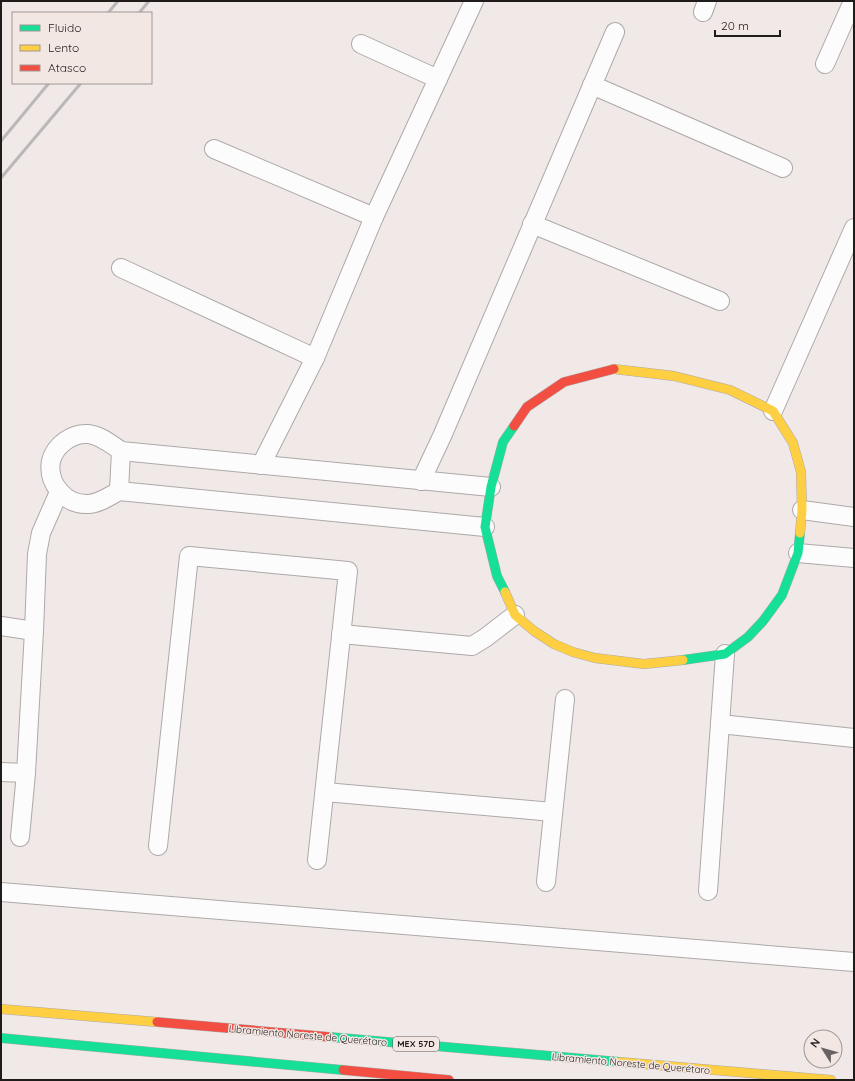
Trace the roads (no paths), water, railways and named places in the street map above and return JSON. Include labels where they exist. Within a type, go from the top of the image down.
[{"type":"main road","points":[[614,369],[674,376],[730,390],[773,411],[793,443],[801,472],[802,510],[798,553],[782,595],[763,621],[748,637],[725,654],[644,664],[595,658],[574,652],[554,644],[534,631],[515,614],[497,576],[485,527],[491,487],[503,442],[527,407],[564,382],[614,369]]},
{"type":"main road","name":"Libramiento Noreste de Querétaro","points":[[1,1009],[831,1080]]},
{"type":"main road","points":[[1,1038],[449,1080]]},
{"type":"street","points":[[261,465],[315,358],[374,217],[474,1]]},
{"type":"street","points":[[825,64],[853,1]]},
{"type":"street","points":[[421,481],[443,434],[615,32]]},
{"type":"street","points":[[361,44],[438,78]]},
{"type":"street","points":[[592,85],[783,168]]},
{"type":"street","points":[[214,149],[374,217]]},
{"type":"street","points":[[532,224],[720,301]]},
{"type":"street","points":[[773,411],[854,228]]},
{"type":"street","points":[[121,268],[315,358]]},
{"type":"street","points":[[485,527],[119,491],[104,499],[88,504],[72,502],[59,492],[51,477],[51,461],[59,446],[72,436],[88,434],[104,439],[121,451],[491,487]]},
{"type":"street","points":[[119,491],[121,451]]},
{"type":"street","points":[[20,837],[26,773],[37,554],[41,533],[59,492]]},
{"type":"street","points":[[802,510],[854,517]]},
{"type":"street","points":[[798,553],[854,558]]},
{"type":"street","points":[[158,846],[189,556],[348,571],[318,860]]},
{"type":"street","points":[[341,634],[472,646],[485,638],[515,614]]},
{"type":"street","points":[[1,626],[34,631]]},
{"type":"street","points":[[708,891],[725,654]]},
{"type":"street","points":[[546,882],[565,699]]},
{"type":"street","points":[[720,724],[854,738]]},
{"type":"street","points":[[1,772],[26,773]]},
{"type":"street","points":[[325,792],[553,812]]},
{"type":"street","points":[[1,892],[854,962]]},
{"type":"railway","points":[[109,12],[118,1]]},
{"type":"railway","points":[[140,12],[149,1]]},
{"type":"railway","points":[[1,141],[48,84]]},
{"type":"railway","points":[[1,178],[80,84]]}]
